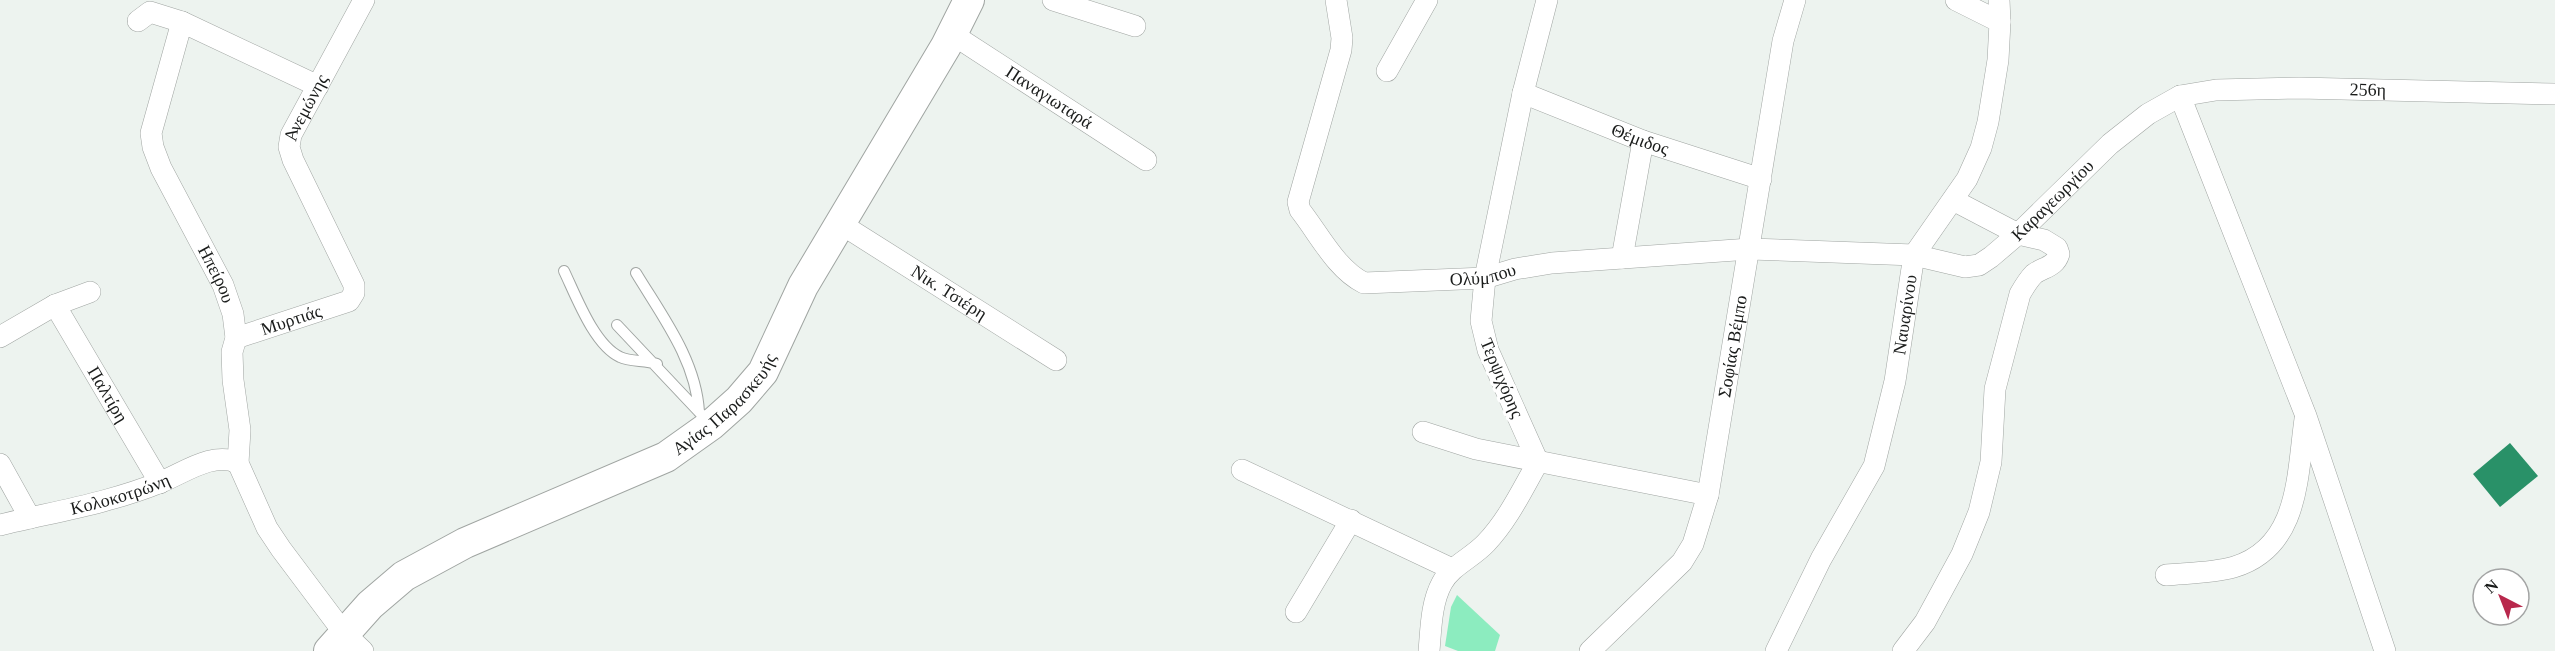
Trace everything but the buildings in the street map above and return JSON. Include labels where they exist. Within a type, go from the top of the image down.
[{"type":"street","name":"Ανεμώνης","points":[[351,293],[289,147],[291,135],[364,0]]},
{"type":"street","name":"Αγίας Παρασκευής","points":[[345,645],[387,588],[404,576],[465,543],[648,467],[680,449],[705,418],[739,400],[763,372],[803,286],[952,34],[969,0]]},
{"type":"street","points":[[1053,0],[1135,26]]},
{"type":"street","name":"Ολύμπου","points":[[1336,0],[1342,38],[1341,50],[1299,194],[1300,210],[1348,273],[1364,283],[1485,278],[1515,269],[1552,263],[1750,249],[1914,255]]},
{"type":"street","points":[[1387,71],[1427,0]]},
{"type":"street","name":"Τερψιχόρης","points":[[1538,462],[1484,338],[1481,321],[1485,278],[1523,93],[1546,0]]},
{"type":"street","name":"Σοφίας Βέμπο","points":[[1590,651],[1682,562],[1693,544],[1707,495],[1787,22],[1795,0]]},
{"type":"street","points":[[1956,0],[2000,22]]},
{"type":"street","name":"Ναυαρίνου","points":[[1776,651],[1821,559],[1874,466],[1899,359],[1914,255],[1953,200],[1981,148],[1988,122],[1998,60],[1999,0]]},
{"type":"street","points":[[138,21],[150,12],[182,22],[318,86]]},
{"type":"street","name":"Ηπείρου","points":[[182,22],[151,133],[153,147],[223,285],[233,314],[236,338],[233,363],[240,430],[238,463],[267,528],[345,645]]},
{"type":"street","name":"Παναγιωταρά","points":[[952,34],[1146,160]]},
{"type":"street","name":"256η","points":[[2180,96],[2216,90],[2300,88],[2555,94]]},
{"type":"street","name":"Θέμιδος","points":[[1523,93],[1643,141],[1761,179]]},
{"type":"street","points":[[2180,96],[2306,416],[2385,651]]},
{"type":"street","name":"Καραγεωργίου","points":[[1914,255],[1965,267],[1979,265],[2018,234],[2110,144],[2148,114],[2180,96]]},
{"type":"street","points":[[1622,258],[1643,141]]},
{"type":"street","points":[[1903,651],[1930,613],[1962,554],[1979,512],[1991,462],[1995,389],[2020,294],[2028,281],[2036,273],[2048,268],[2059,254],[2044,240],[2018,234],[1953,200]]},
{"type":"street","name":"Νικ. Τσιέρη","points":[[841,224],[1056,360]]},
{"type":"street","points":[[0,337],[56,305],[90,292]]},
{"type":"street","name":"Μυρτιάς","points":[[236,338],[351,293]]},
{"type":"street","name":"Παλτίρη","points":[[56,305],[160,483]]},
{"type":"street","points":[[2166,574],[2234,567],[2258,557],[2279,537],[2292,508],[2306,416]]},
{"type":"street","points":[[1422,432],[1476,449],[1707,495]]},
{"type":"street","name":"Κολοκοτρώνη","points":[[0,525],[160,483],[217,459],[229,459],[238,463]]},
{"type":"street","points":[[1429,651],[1435,603],[1442,584],[1452,569],[1461,565],[1486,543],[1515,503],[1538,462]]},
{"type":"street","points":[[0,464],[30,518]]},
{"type":"street","points":[[1242,470],[1452,569]]},
{"type":"street","points":[[1296,612],[1351,520]]},
{"type":"lane","points":[[564,271],[583,311],[606,347],[622,358],[641,358],[657,364]]},
{"type":"lane","points":[[636,273],[680,347],[698,387],[705,418]]},
{"type":"lane","points":[[617,325],[657,364],[705,418]]},
{"type":"green space","points":[[1457,595],[1500,635],[1495,651],[1458,651],[1445,646],[1451,607]]}]
